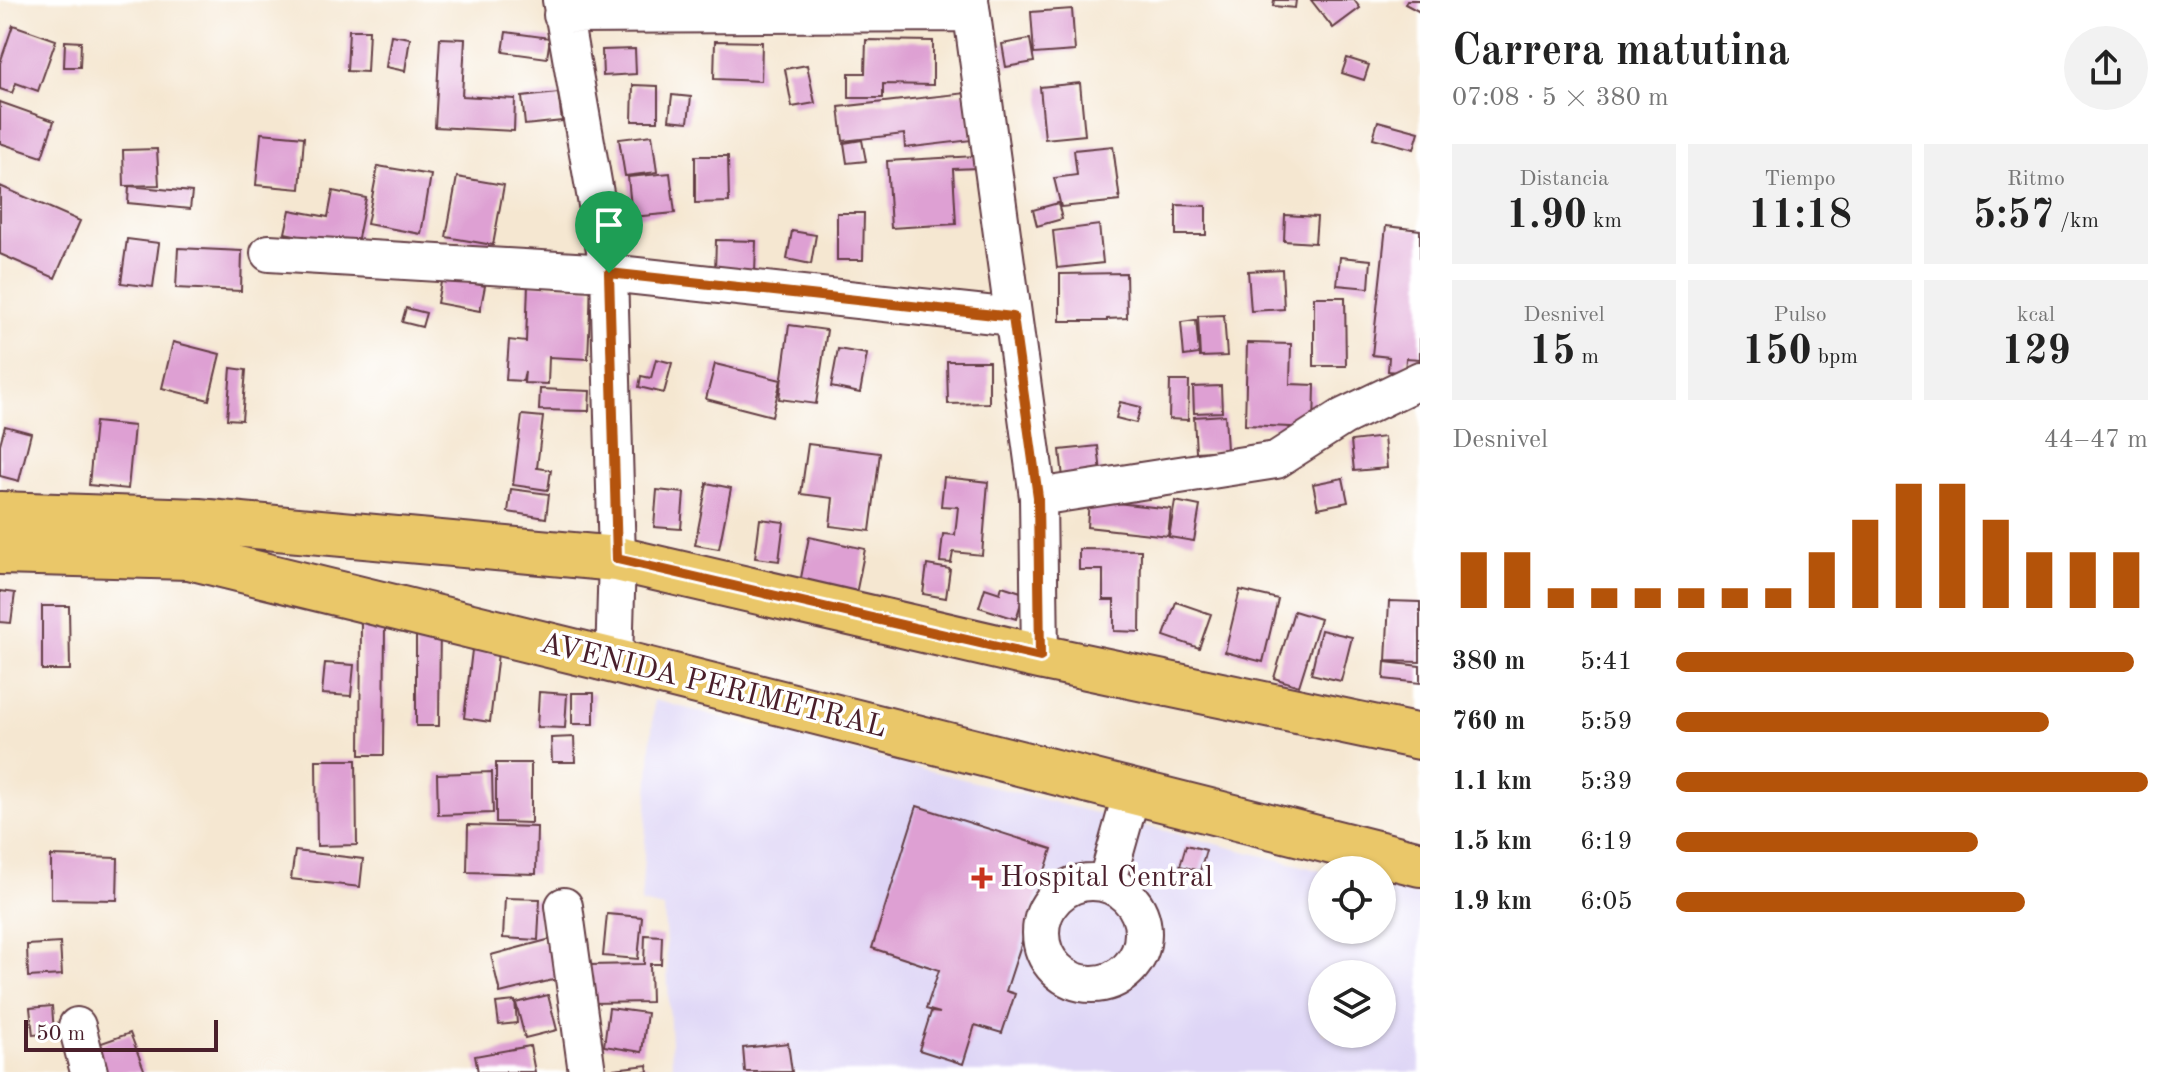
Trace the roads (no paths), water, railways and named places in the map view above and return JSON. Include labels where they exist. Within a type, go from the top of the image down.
[{"type":"main road","points":[[0,514],[199,521],[617,559],[1040,657],[1420,737]]},
{"type":"main road","name":"AVENIDA PERIMETRAL","points":[[0,552],[189,557],[1420,864]]},
{"type":"street","points":[[614,661],[617,559],[609,273],[561,7],[971,7],[1038,497],[1040,657]]},
{"type":"street","points":[[269,253],[609,273],[1013,317]]},
{"type":"street","points":[[1038,497],[1276,460],[1343,417],[1420,380]]},
{"type":"street","points":[[1106,884],[1132,792]]},
{"type":"street","points":[[564,906],[587,1072]]},
{"type":"street","points":[[77,1026],[89,1072]]},
{"type":"place","name":"Hospital Central","points":[[982,878]]}]
